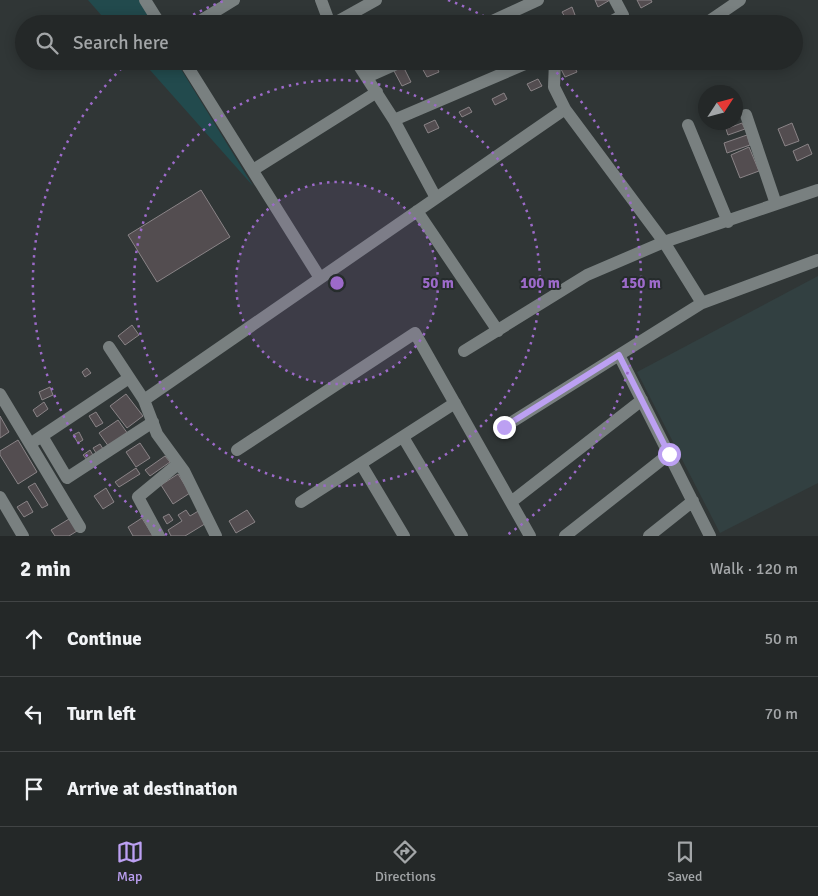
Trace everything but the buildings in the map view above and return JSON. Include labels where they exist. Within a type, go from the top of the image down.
[{"type":"street","points":[[145,0],[154,15]]},
{"type":"street","points":[[210,15],[234,0]]},
{"type":"street","points":[[321,0],[328,15]]},
{"type":"street","points":[[348,15],[376,0]]},
{"type":"street","points":[[506,15],[538,0]]},
{"type":"street","points":[[615,0],[623,15]]},
{"type":"street","points":[[718,15],[740,0]]},
{"type":"street","points":[[190,70],[320,278]]},
{"type":"street","points":[[362,70],[394,120],[436,198]]},
{"type":"street","points":[[367,77],[382,70]]},
{"type":"street","points":[[394,120],[511,70]]},
{"type":"street","points":[[554,70],[554,87],[565,109],[664,242],[702,303]]},
{"type":"street","points":[[253,170],[377,92]]},
{"type":"street","points":[[144,400],[565,109]]},
{"type":"street","points":[[746,115],[776,204]]},
{"type":"street","points":[[688,125],[728,222]]},
{"type":"street","points":[[464,351],[587,275],[664,242],[728,222],[818,190]]},
{"type":"street","points":[[417,211],[498,331]]},
{"type":"street","points":[[504,427],[702,303],[818,260]]},
{"type":"street","points":[[237,450],[415,332],[530,536]]},
{"type":"street","points":[[109,347],[144,400],[157,434],[178,464],[216,536]]},
{"type":"street","points":[[619,355],[710,536]]},
{"type":"street","points":[[30,444],[129,378]]},
{"type":"street","points":[[511,502],[642,400]]},
{"type":"street","points":[[2,402],[30,444],[80,528]]},
{"type":"street","points":[[300,502],[455,403]]},
{"type":"street","points":[[42,436],[67,478],[153,422]]},
{"type":"street","points":[[403,436],[462,536]]},
{"type":"street","points":[[565,536],[669,454]]},
{"type":"street","points":[[159,536],[138,497],[178,464]]},
{"type":"street","points":[[361,464],[404,536]]},
{"type":"street","points":[[0,497],[23,536]]},
{"type":"street","points":[[648,536],[693,501]]},
{"type":"shaded area","points":[[88,0],[139,0],[148,15],[101,15]]},
{"type":"shaded area","points":[[150,70],[182,70],[253,186]]},
{"type":"shaded area","points":[[818,276],[818,483],[720,533],[637,372]]},
{"type":"route","points":[[504,427],[619,355],[669,454]]}]
